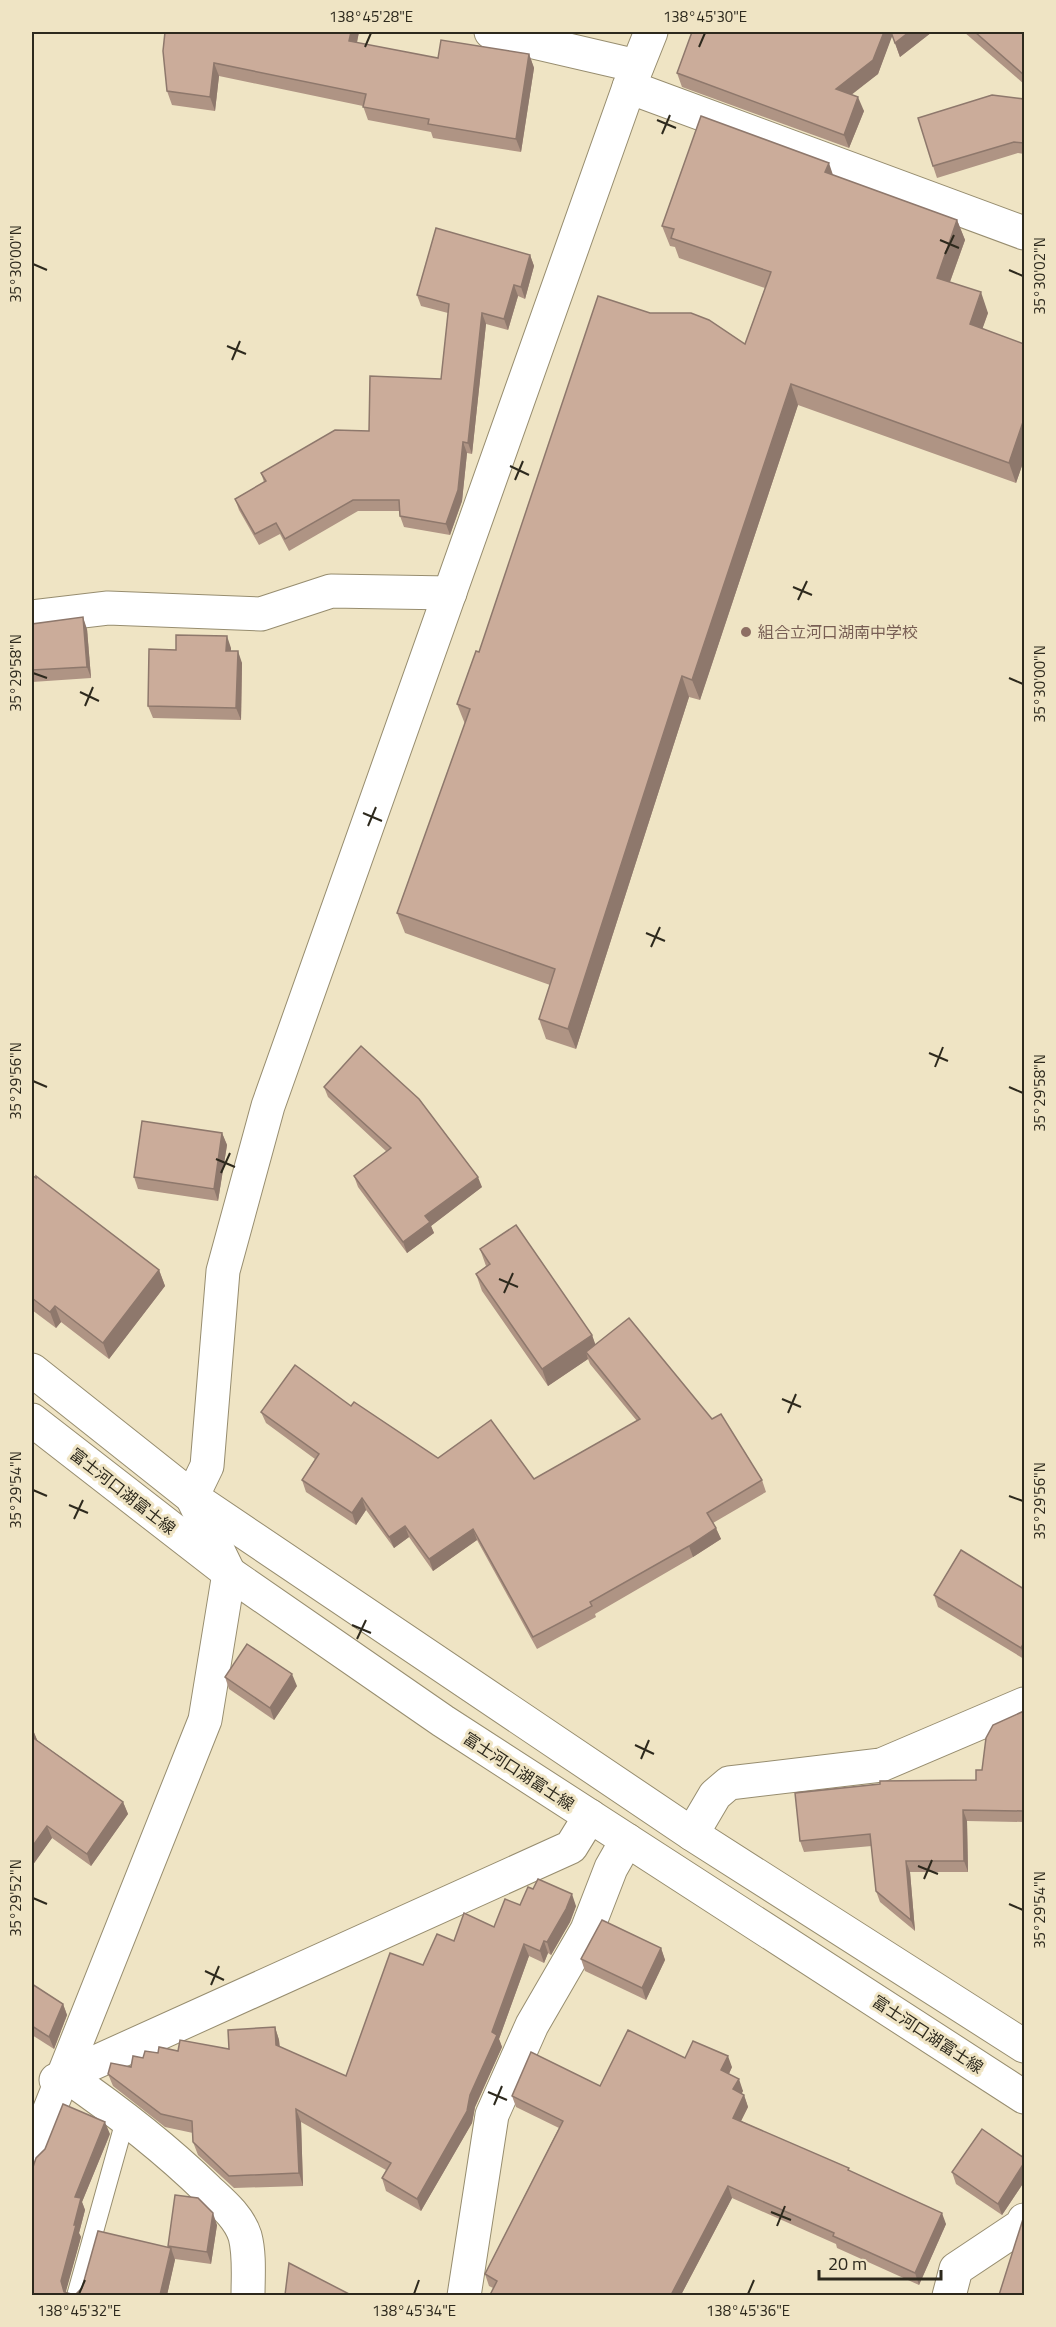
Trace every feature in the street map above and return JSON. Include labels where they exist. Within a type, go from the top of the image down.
[{"type":"street","points":[[491,32],[633,76],[1024,233]]},
{"type":"street","points":[[192,1497],[207,1466],[223,1271],[268,1106],[633,76],[651,32]]},
{"type":"street","points":[[32,617],[108,608],[261,614],[331,591],[450,593]]},
{"type":"street","points":[[32,1370],[192,1497],[692,1834],[1024,2046]]},
{"type":"street","name":"富士河口湖富士線","points":[[32,1420],[229,1573],[443,1721],[1024,2097]]},
{"type":"street","points":[[32,2154],[205,1720],[229,1573],[192,1497]]},
{"type":"street","points":[[692,1834],[715,1795],[729,1784],[881,1765],[1024,1704]]},
{"type":"street","points":[[32,2095],[65,2075],[571,1847],[590,1816]]},
{"type":"street","points":[[464,2295],[492,2115],[532,2025],[587,1930],[611,1868],[627,1840]]},
{"type":"street","points":[[65,2075],[126,2117],[162,2147],[235,2217],[245,2235],[248,2295]]},
{"type":"street","points":[[949,2295],[956,2269],[1022,2225],[1024,2220]]},
{"type":"lane","points":[[76,2295],[126,2117]]},
{"type":"building","points":[[165,32],[351,32],[349,41],[438,58],[441,40],[529,54],[516,139],[428,124],[429,119],[363,107],[366,94],[214,63],[210,97],[167,91],[163,51]]},
{"type":"building","points":[[692,32],[884,32],[873,60],[836,89],[858,97],[844,135],[677,73]]},
{"type":"building","points":[[891,32],[909,32],[895,43]]},
{"type":"building","points":[[975,32],[1024,32],[1024,75]]},
{"type":"building","points":[[992,95],[1024,99],[1024,143],[1014,142],[933,166],[918,118]]},
{"type":"building","points":[[701,116],[829,163],[825,172],[957,220],[937,278],[981,292],[970,324],[1024,344],[1024,419],[1009,463],[791,384],[692,680],[682,676],[568,1029],[539,1019],[555,969],[397,913],[470,709],[457,704],[476,651],[479,652],[598,296],[650,313],[691,313],[709,320],[745,344],[771,272],[671,238],[674,229],[662,226]]},
{"type":"building","points":[[436,228],[530,255],[521,287],[514,285],[504,319],[482,313],[468,443],[463,442],[458,490],[446,524],[400,516],[399,500],[353,500],[285,539],[276,523],[255,534],[235,499],[266,481],[261,473],[335,430],[369,431],[370,376],[441,379],[449,304],[417,295]]},
{"type":"building","points":[[83,617],[87,667],[32,670],[32,624]]},
{"type":"building","points":[[176,635],[227,636],[226,651],[238,651],[236,708],[148,706],[149,649],[176,650]]},
{"type":"building","points":[[361,1046],[419,1099],[478,1177],[425,1216],[430,1222],[403,1242],[354,1176],[391,1148],[324,1087]]},
{"type":"building","points":[[142,1121],[222,1133],[214,1189],[134,1177]]},
{"type":"building","points":[[32,1175],[159,1270],[103,1343],[55,1306],[50,1312],[32,1298]]},
{"type":"building","points":[[516,1225],[592,1335],[542,1369],[476,1274],[490,1264],[480,1249]]},
{"type":"building","points":[[629,1318],[712,1419],[721,1414],[762,1480],[707,1513],[716,1528],[689,1546],[590,1602],[592,1606],[533,1637],[473,1529],[429,1559],[405,1526],[389,1537],[362,1498],[352,1513],[302,1480],[319,1454],[261,1412],[295,1365],[351,1406],[354,1402],[438,1458],[491,1420],[534,1479],[640,1419],[586,1352]]},
{"type":"building","points":[[961,1550],[1024,1589],[1024,1642],[1021,1648],[934,1595]]},
{"type":"building","points":[[247,1644],[292,1674],[270,1708],[225,1677]]},
{"type":"building","points":[[1024,1711],[1024,1811],[963,1810],[964,1861],[906,1861],[911,1920],[876,1891],[870,1834],[800,1841],[795,1793],[880,1784],[880,1781],[976,1780],[976,1770],[982,1770],[986,1738],[993,1725]]},
{"type":"building","points":[[32,1737],[123,1802],[87,1854],[47,1826],[32,1847]]},
{"type":"building","points":[[538,1879],[572,1894],[566,1909],[547,1942],[544,1941],[540,1951],[524,1944],[492,2032],[497,2035],[470,2095],[467,2111],[417,2199],[382,2178],[391,2163],[296,2109],[299,2173],[229,2176],[193,2142],[192,2121],[161,2114],[108,2074],[111,2063],[131,2067],[133,2056],[143,2058],[145,2051],[158,2053],[159,2047],[178,2051],[180,2040],[229,2049],[228,2030],[275,2027],[276,2045],[346,2076],[390,1953],[423,1965],[437,1934],[454,1941],[464,1913],[494,1927],[505,1899],[520,1905],[528,1887],[533,1889]]},
{"type":"building","points":[[602,1920],[661,1948],[642,1988],[581,1959]]},
{"type":"building","points":[[32,1984],[63,2004],[49,2037],[32,2026]]},
{"type":"building","points":[[628,2030],[685,2058],[693,2041],[728,2056],[721,2070],[739,2079],[733,2089],[744,2095],[733,2118],[849,2168],[848,2170],[942,2213],[915,2273],[833,2236],[834,2233],[728,2186],[671,2295],[490,2295],[497,2281],[485,2274],[563,2121],[512,2096],[531,2052],[600,2086]]},
{"type":"building","points":[[63,2104],[105,2122],[75,2197],[81,2198],[61,2281],[64,2292],[75,2295],[32,2295],[32,2170],[36,2158],[45,2149]]},
{"type":"building","points":[[982,2129],[1024,2158],[1024,2163],[998,2204],[952,2172]]},
{"type":"building","points":[[175,2195],[198,2198],[213,2213],[207,2252],[168,2246]]},
{"type":"building","points":[[1023,2219],[1024,2295],[999,2295]]},
{"type":"building","points":[[98,2231],[171,2248],[160,2295],[75,2295],[82,2288]]},
{"type":"building","points":[[289,2263],[351,2295],[285,2295]]},
{"type":"place","name":"組合立河口湖南中学校","points":[[746,632]]}]
